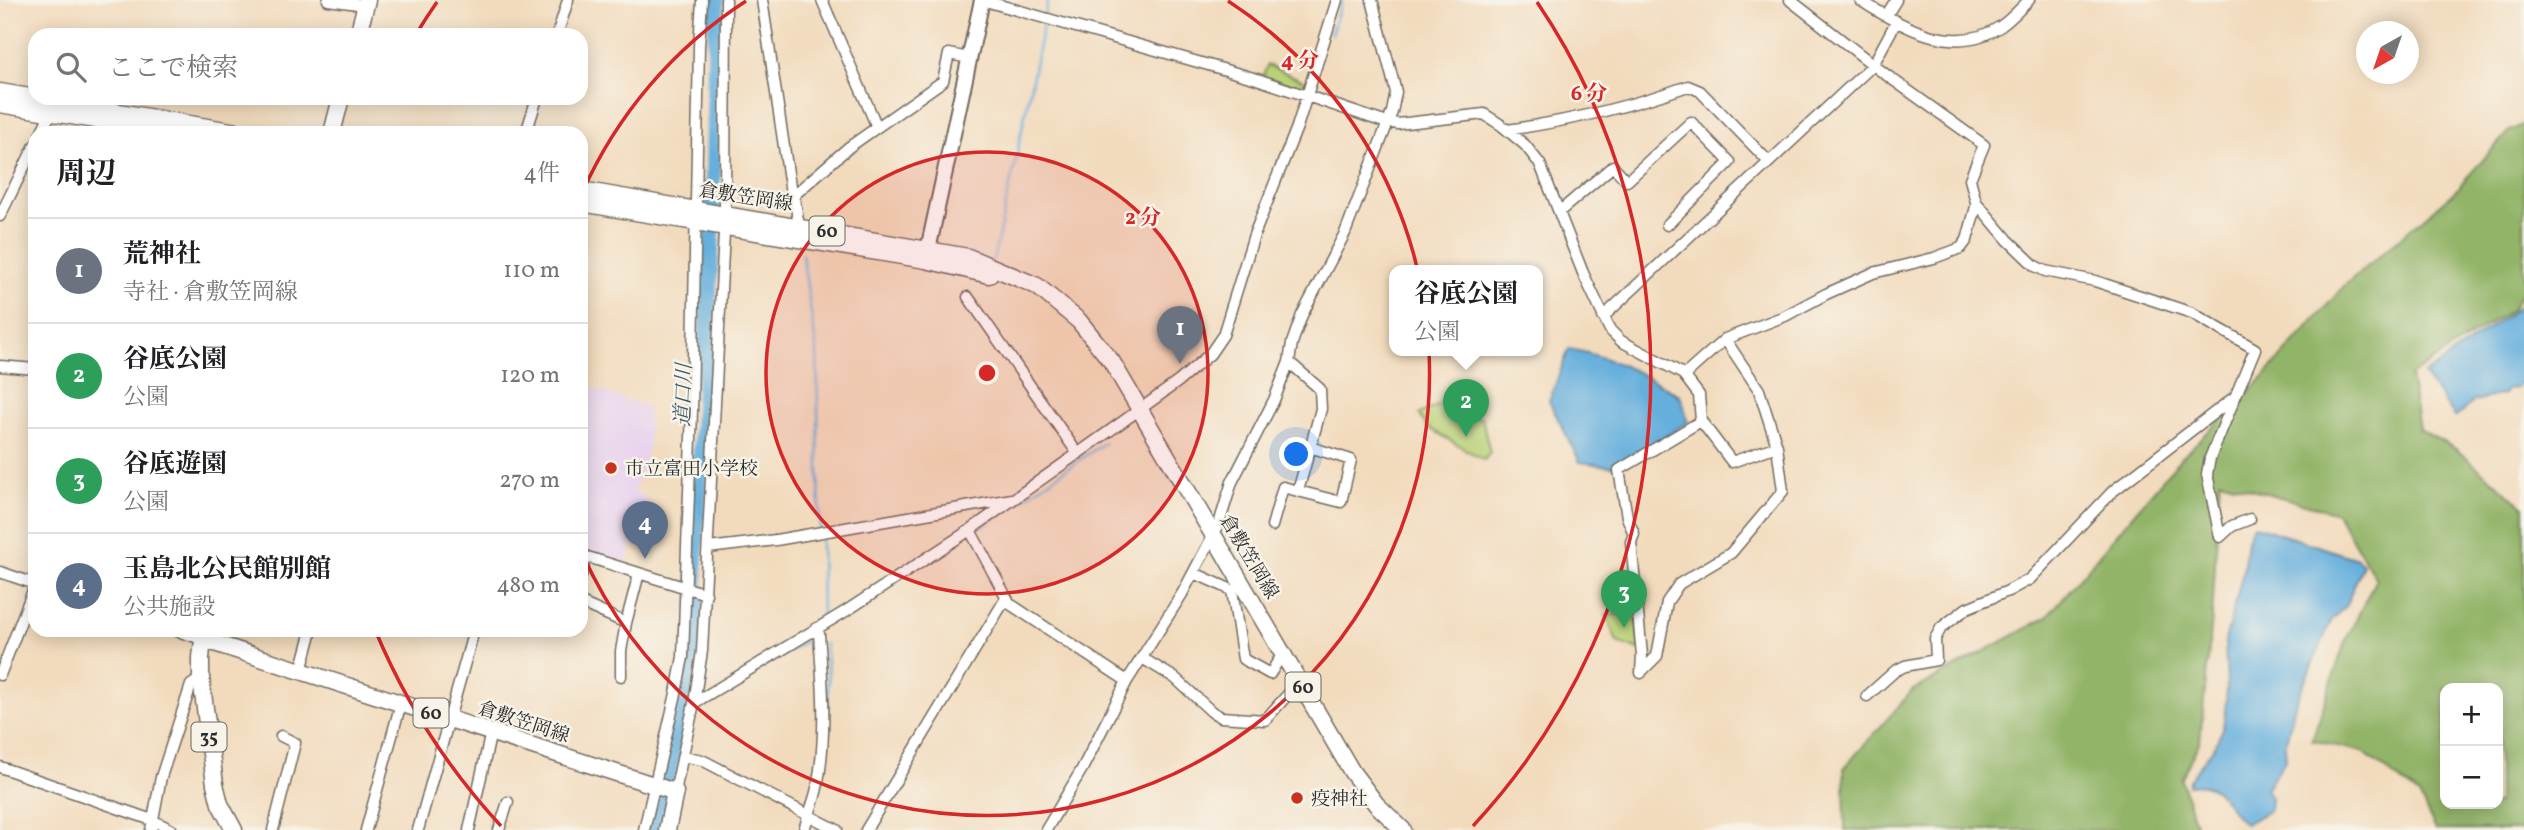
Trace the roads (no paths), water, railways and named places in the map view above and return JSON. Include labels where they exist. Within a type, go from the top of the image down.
[{"type":"main road","points":[[360,28],[366,2]]},
{"type":"main road","points":[[0,92],[28,98]]},
{"type":"main road","points":[[0,104],[140,126]]},
{"type":"main road","points":[[57,105],[150,126]]},
{"type":"main road","points":[[334,126],[339,105]]},
{"type":"main road","name":"倉敷笠岡線","points":[[588,192],[696,216]]},
{"type":"main road","name":"倉敷笠岡線","points":[[588,204],[725,220],[927,254],[968,257],[1037,286],[1096,339],[1352,772],[1376,804],[1403,830]]},
{"type":"main road","name":"倉敷笠岡線","points":[[725,220],[799,226],[927,254]]},
{"type":"main road","name":"35","points":[[204,637],[201,678],[215,784],[220,804],[234,830]]},
{"type":"main road","name":"倉敷笠岡線","points":[[209,637],[300,671],[665,789]]},
{"type":"main road","points":[[665,789],[667,830]]},
{"type":"street","points":[[328,0],[366,2]]},
{"type":"street","points":[[559,28],[568,0]]},
{"type":"street","points":[[665,789],[683,657],[687,588],[702,0]]},
{"type":"street","points":[[644,830],[683,756],[702,651],[725,220],[726,0]]},
{"type":"street","points":[[762,0],[791,193],[799,226]]},
{"type":"street","points":[[822,0],[875,129]]},
{"type":"street","points":[[927,254],[982,0],[1309,96],[1388,122],[1410,123],[1484,114],[1507,130],[1536,158],[1609,330],[1621,341],[1683,374],[1699,396],[1701,421],[1732,461],[1777,446]]},
{"type":"street","points":[[694,703],[972,533],[1012,499],[1139,410],[1204,360],[1223,335],[1254,235],[1309,96],[1337,0]]},
{"type":"street","points":[[1046,830],[1082,769],[1127,681],[1194,573],[1213,536],[1232,482],[1274,400],[1289,362],[1292,343],[1302,315],[1345,233],[1388,122],[1396,92],[1371,0]]},
{"type":"street","points":[[1790,0],[1873,65],[1984,145],[1969,182],[1977,203],[2008,240],[2039,268],[2095,281],[2192,313],[2255,349],[2246,375],[2233,398],[2210,458],[2207,474],[2220,537],[2232,526],[2250,519]]},
{"type":"street","points":[[1886,16],[1896,0]]},
{"type":"street","points":[[1866,2],[1896,22],[1931,38],[1964,38],[2004,25],[2029,0]]},
{"type":"street","points":[[1603,317],[1873,65],[1896,22]]},
{"type":"street","points":[[794,199],[828,164],[943,81],[949,54],[969,58]]},
{"type":"street","points":[[1507,130],[1604,112],[1688,86],[1700,91],[1769,162]]},
{"type":"street","points":[[528,126],[535,105]]},
{"type":"street","points":[[44,126],[51,113]]},
{"type":"street","points":[[1559,212],[1613,166],[1627,181],[1692,122],[1730,162],[1667,225]]},
{"type":"street","points":[[0,216],[28,159]]},
{"type":"street","points":[[1683,374],[1725,340],[1785,316],[1826,293],[1874,273],[1934,258],[1961,248],[1967,240],[1977,203]]},
{"type":"street","points":[[968,297],[1078,454]]},
{"type":"street","points":[[1701,421],[1619,470],[1627,517],[1634,534],[1631,542],[1640,631],[1641,673],[1657,656],[1667,602],[1679,584],[1731,552],[1783,491],[1777,446],[1759,390],[1725,340]]},
{"type":"street","points":[[1289,362],[1320,389],[1321,409],[1298,491]]},
{"type":"street","points":[[0,366],[28,368]]},
{"type":"street","points":[[1867,696],[1895,671],[1905,666],[1936,660],[1935,639],[1941,628],[1967,608],[2008,592],[2030,579],[2121,484],[2233,398]]},
{"type":"street","points":[[1272,526],[1283,487],[1341,502],[1351,460],[1310,447]]},
{"type":"street","points":[[708,548],[820,533],[1012,499]]},
{"type":"street","points":[[972,533],[1010,604],[1127,681]]},
{"type":"street","points":[[588,557],[705,594]]},
{"type":"street","points":[[0,572],[28,582]]},
{"type":"street","points":[[621,677],[621,651],[639,573]]},
{"type":"street","points":[[1194,573],[1232,590],[1243,659],[1270,674],[1278,661]]},
{"type":"street","points":[[866,830],[1006,598]]},
{"type":"street","points":[[0,675],[28,602]]},
{"type":"street","points":[[588,606],[626,624]]},
{"type":"street","points":[[804,830],[811,816],[817,790],[824,706],[817,628]]},
{"type":"street","points":[[300,671],[310,637]]},
{"type":"street","points":[[418,830],[472,637]]},
{"type":"street","points":[[1142,657],[1175,678],[1221,717],[1265,720],[1300,681]]},
{"type":"street","points":[[151,825],[161,776],[191,685],[201,678]]},
{"type":"street","points":[[366,830],[401,703]]},
{"type":"street","points":[[469,830],[491,732]]},
{"type":"street","points":[[272,830],[295,743],[281,736]]},
{"type":"street","points":[[683,756],[702,760],[837,830]]},
{"type":"street","points":[[0,767],[151,825],[172,830]]},
{"type":"street","points":[[499,830],[508,802]]},
{"type":"water","points":[[2524,303],[2524,376],[2517,388],[2474,401],[2455,417],[2424,375]]},
{"type":"water","points":[[1569,349],[1613,361],[1668,389],[1681,397],[1688,422],[1618,467],[1580,462],[1549,401]]},
{"type":"water","points":[[2253,525],[2357,559],[2363,564],[2346,605],[2331,621],[2295,704],[2285,746],[2286,759],[2266,789],[2271,798],[2270,810],[2245,824],[2216,791],[2200,785],[2188,785],[2223,729],[2227,691],[2225,641],[2243,572],[2247,540]]},
{"type":"waterway","name":"道口川","points":[[653,830],[668,776],[697,618],[695,562],[712,233],[716,0]]},
{"type":"waterway","points":[[1045,14],[1048,0]]},
{"type":"waterway","points":[[1331,34],[1342,0]]},
{"type":"waterway","points":[[993,260],[1044,20]]},
{"type":"waterway","points":[[847,155],[890,124]]},
{"type":"waterway","points":[[802,254],[817,352],[820,530]]},
{"type":"waterway","points":[[982,527],[1104,443]]},
{"type":"waterway","points":[[821,536],[822,621]]},
{"type":"waterway","points":[[731,686],[816,635]]},
{"type":"waterway","points":[[825,644],[828,731]]},
{"type":"place","name":"荒神社","points":[[1180,364]]},
{"type":"place","name":"谷底公園","points":[[1466,437]]},
{"type":"place","name":"市立富田小学校","points":[[611,468]]},
{"type":"place","name":"玉島北公民館別館","points":[[645,559]]},
{"type":"place","name":"谷底遊園","points":[[1624,628]]},
{"type":"place","name":"疫神社","points":[[1297,798]]}]
